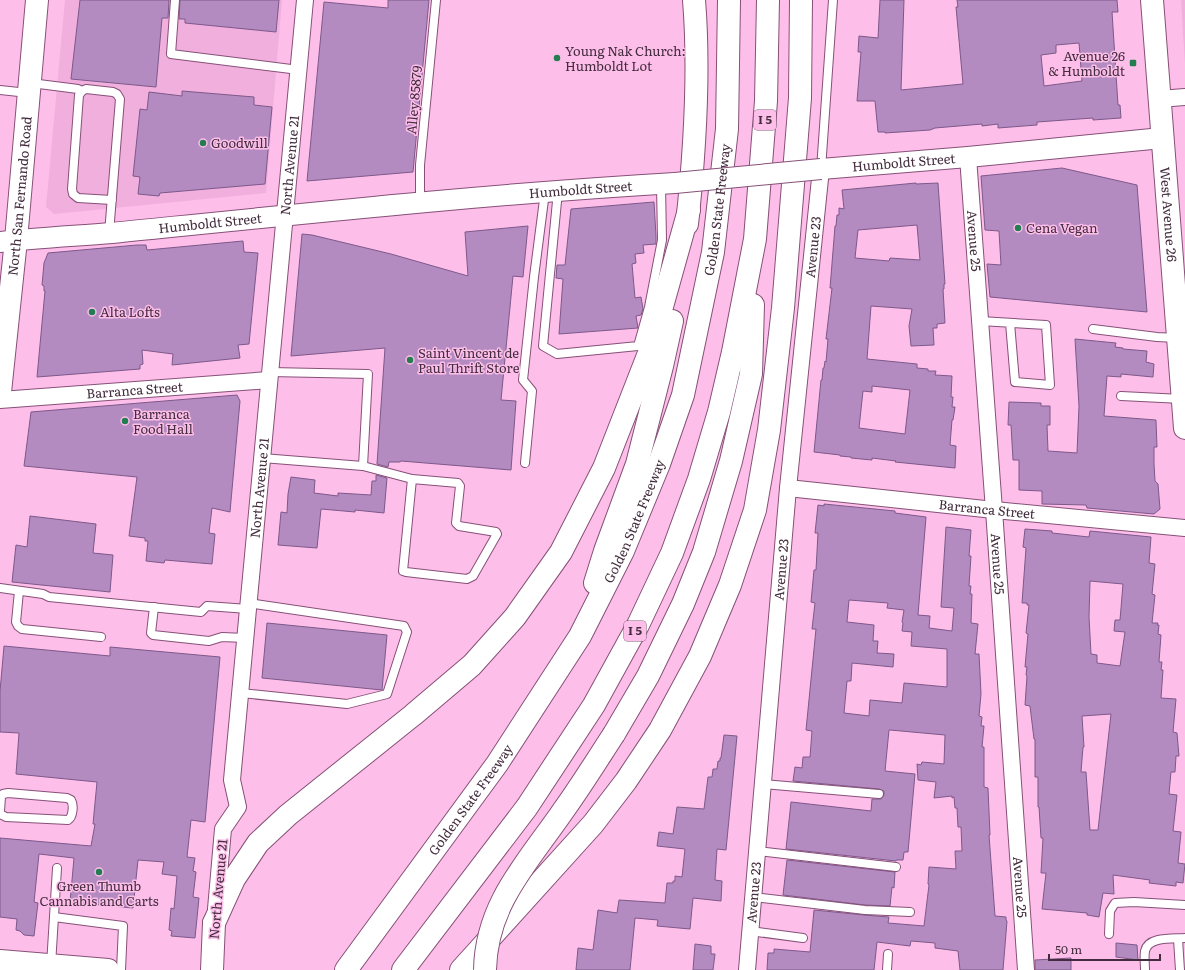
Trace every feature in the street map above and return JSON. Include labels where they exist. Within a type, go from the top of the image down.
[{"type":"main road","name":"North San Fernando Road","points":[[0,392],[8,241],[30,88],[37,0]]},
{"type":"main road","points":[[580,636],[605,550],[637,464],[662,366],[682,268],[689,210],[696,108],[696,28],[694,0]]},
{"type":"main road","name":"Golden State Freeway","points":[[346,970],[497,764],[580,636],[626,544],[660,464],[683,395],[714,245],[727,129],[728,0]]},
{"type":"main road","name":"I 5","points":[[403,970],[527,807],[594,705],[638,625],[672,553],[699,480],[715,427],[733,352],[755,239],[766,102],[768,0]]},
{"type":"main road","points":[[461,970],[593,824],[626,781],[660,730],[700,656],[730,586],[754,510],[769,430],[783,308],[800,98],[801,0]]},
{"type":"main road","name":"West Avenue 26","points":[[1152,0],[1185,428]]},
{"type":"main road","points":[[214,923],[234,879],[258,843],[288,815],[413,715],[472,665],[515,617],[561,552],[604,468],[649,353],[689,210]]},
{"type":"main road","points":[[485,970],[488,935],[497,911],[512,881],[564,810],[614,734],[648,676],[683,604],[704,552],[731,461],[751,374],[755,239]]},
{"type":"main road","name":"North Avenue 21","points":[[212,970],[214,923]]},
{"type":"main road","points":[[0,961],[108,970]]},
{"type":"street","name":"North Avenue 21","points":[[214,923],[223,829],[238,807],[232,780],[305,0]]},
{"type":"street","points":[[1159,99],[1185,97]]},
{"type":"street","name":"Humboldt Street","points":[[8,241],[109,233],[286,214],[968,157],[1162,138]]},
{"type":"street","name":"Avenue 25","points":[[968,157],[1026,970]]},
{"type":"street","name":"Avenue 23","points":[[747,970],[788,488],[821,169]]},
{"type":"street","name":"Barranca Street","points":[[0,400],[270,376]]},
{"type":"street","name":"Barranca Street","points":[[788,488],[994,510],[1185,528]]},
{"type":"lane","points":[[175,0],[170,54],[299,70]]},
{"type":"lane","name":"Alley 85879","points":[[420,203],[420,165],[436,0]]},
{"type":"lane","points":[[821,169],[833,0]]},
{"type":"lane","points":[[0,90],[30,88],[78,89],[82,91],[86,89],[113,92],[117,94],[120,99],[109,233]]},
{"type":"lane","points":[[82,91],[79,95],[72,189],[73,194],[78,198],[112,200]]},
{"type":"lane","points":[[552,191],[544,346],[557,354],[638,346],[649,307],[662,240],[668,183]]},
{"type":"lane","points":[[526,463],[532,391],[523,380],[534,277],[552,191]]},
{"type":"lane","points":[[980,321],[1046,325],[1050,385],[1014,382],[1010,323]]},
{"type":"lane","points":[[1093,329],[1157,337],[1178,338]]},
{"type":"lane","points":[[270,376],[368,374],[363,466]]},
{"type":"lane","points":[[1121,396],[1183,400]]},
{"type":"lane","points":[[262,458],[363,466],[412,479],[458,482],[460,486],[456,524],[459,526],[496,532],[497,534],[473,576],[470,578],[467,579],[403,571],[412,479]]},
{"type":"lane","points":[[0,588],[43,594],[49,597],[201,612],[207,606],[248,606],[404,626],[407,632],[387,694],[347,704],[241,693]]},
{"type":"lane","points":[[19,591],[16,622],[22,629],[101,637]]},
{"type":"lane","points":[[154,607],[151,634],[156,636],[209,641],[222,637],[245,638]]},
{"type":"lane","points":[[763,784],[879,794]]},
{"type":"lane","points":[[8,793],[67,798],[73,802],[71,817],[68,820],[2,815],[0,812],[0,803],[3,794],[8,793]]},
{"type":"lane","points":[[757,851],[896,867]]},
{"type":"lane","points":[[51,966],[56,868]]},
{"type":"lane","points":[[753,898],[850,908],[910,912]]},
{"type":"lane","points":[[1109,934],[1110,911],[1115,903],[1134,902],[1185,906]]},
{"type":"lane","points":[[54,917],[123,926],[121,970]]},
{"type":"lane","points":[[750,931],[803,938]]},
{"type":"lane","points":[[1145,970],[1145,950],[1149,944],[1156,940],[1181,939],[1180,970]]},
{"type":"lane","points":[[887,970],[888,954]]},
{"type":"shaded area","points":[[65,0],[282,0],[266,193],[54,214],[46,207]]},
{"type":"shaded area","points":[[1181,0],[1185,0],[1185,64]]},
{"type":"building","points":[[80,0],[169,0],[168,18],[162,18],[156,87],[71,79]]},
{"type":"building","points":[[180,0],[279,0],[276,32],[185,23],[185,19],[179,19]]},
{"type":"building","points":[[388,0],[429,0],[413,172],[307,181],[324,2],[388,8]]},
{"type":"building","points":[[880,0],[904,0],[901,90],[963,84],[956,7],[958,7],[957,0],[1117,0],[1118,12],[1112,12],[1118,105],[1120,105],[1121,118],[1093,120],[1093,118],[1037,122],[1037,125],[998,128],[998,124],[982,126],[982,124],[935,128],[930,130],[885,133],[878,132],[875,101],[857,101],[861,52],[858,52],[859,36],[878,38]],"holes":[[[1079,43],[1082,81],[1044,86],[1041,55],[1056,53],[1056,45]]]},
{"type":"building","name":"Goodwill","points":[[182,91],[254,97],[254,105],[272,107],[265,184],[160,193],[159,196],[138,194],[140,177],[133,176],[140,109],[147,110],[149,92],[182,96]]},
{"type":"building","points":[[1062,168],[1137,185],[1147,312],[990,297],[987,264],[1001,265],[999,231],[985,230],[981,176]]},
{"type":"building","points":[[916,183],[938,183],[945,284],[943,289],[945,323],[937,324],[937,328],[933,328],[934,345],[911,346],[909,326],[912,309],[871,306],[867,359],[917,364],[917,368],[928,369],[928,371],[936,371],[935,375],[952,376],[951,397],[953,397],[952,407],[955,407],[952,420],[950,445],[956,446],[955,468],[895,462],[896,461],[872,458],[872,460],[851,458],[840,455],[814,452],[821,380],[825,361],[826,362],[828,339],[826,339],[832,288],[830,288],[835,226],[837,215],[839,215],[839,208],[844,209],[842,190]],"holes":[[[917,225],[920,260],[890,258],[889,261],[855,258],[858,230]],[[872,386],[910,390],[905,434],[859,428],[863,391],[872,392]]]},
{"type":"building","points":[[654,202],[656,244],[643,245],[644,253],[635,254],[636,263],[632,264],[635,298],[641,297],[643,309],[641,315],[636,316],[638,328],[559,334],[563,279],[556,278],[557,265],[565,265],[571,209]]},
{"type":"building","points":[[528,226],[523,277],[513,276],[501,400],[516,401],[511,470],[401,461],[389,462],[388,467],[377,464],[385,348],[291,356],[302,234],[312,235],[391,254],[468,276],[465,232]]},
{"type":"building","points":[[243,241],[244,252],[258,253],[249,344],[238,345],[240,358],[172,365],[173,354],[142,350],[143,364],[140,365],[140,369],[37,377],[45,291],[44,286],[42,285],[44,263],[48,253],[137,245],[146,245],[147,250]]},
{"type":"building","points":[[1075,339],[1116,343],[1115,347],[1147,351],[1146,362],[1154,364],[1153,377],[1121,374],[1121,377],[1107,376],[1104,416],[1156,420],[1157,447],[1154,447],[1154,464],[1155,481],[1158,484],[1160,509],[1154,514],[1087,508],[1086,505],[1042,504],[1042,491],[1019,490],[1019,460],[1013,460],[1011,425],[1008,425],[1009,402],[1041,403],[1041,406],[1050,406],[1050,425],[1047,425],[1048,451],[1077,453],[1079,406]]},
{"type":"building","points":[[237,395],[240,401],[230,512],[212,508],[209,533],[215,534],[212,564],[165,560],[164,563],[146,561],[148,541],[145,541],[145,538],[129,536],[137,477],[24,466],[31,412]]},
{"type":"building","points":[[376,475],[387,478],[384,513],[321,509],[317,548],[278,545],[281,512],[287,513],[291,477],[315,480],[314,493],[338,496],[338,493],[371,495],[372,481],[376,481]]},
{"type":"building","points":[[824,504],[895,511],[895,513],[926,517],[918,615],[930,616],[929,628],[952,631],[954,608],[941,607],[946,527],[971,530],[969,586],[971,586],[970,594],[972,594],[971,623],[978,624],[975,654],[979,654],[981,694],[979,716],[982,717],[981,726],[984,726],[982,747],[984,747],[984,787],[988,788],[989,835],[995,916],[1006,917],[1007,921],[1003,970],[960,970],[958,951],[935,948],[935,943],[911,941],[910,946],[877,942],[874,970],[767,970],[768,953],[774,953],[774,949],[810,952],[814,910],[889,917],[888,923],[924,926],[929,885],[929,867],[956,869],[955,851],[962,851],[961,827],[958,827],[957,808],[955,808],[954,797],[934,798],[936,782],[918,780],[917,764],[921,765],[922,762],[944,764],[945,735],[890,730],[885,771],[915,774],[908,852],[904,852],[903,860],[896,861],[786,849],[791,802],[871,811],[872,799],[881,799],[884,795],[884,791],[879,789],[793,781],[795,767],[802,768],[803,757],[810,757],[812,731],[806,730],[816,629],[812,629],[815,603],[811,602],[814,570],[816,570],[818,533],[815,533],[818,505],[824,506]],"holes":[[[849,600],[888,603],[887,608],[904,610],[902,631],[912,632],[911,646],[947,649],[947,687],[904,683],[902,703],[870,700],[869,716],[844,713],[847,681],[851,681],[852,663],[893,667],[894,654],[877,653],[878,641],[873,641],[874,625],[847,622]]]},
{"type":"building","points":[[30,516],[96,524],[93,553],[113,555],[110,592],[12,582],[16,545],[27,547]]},
{"type":"building","points":[[1025,529],[1052,531],[1052,533],[1089,537],[1090,531],[1151,537],[1149,563],[1155,564],[1152,594],[1155,595],[1152,623],[1158,623],[1158,634],[1161,635],[1159,662],[1162,662],[1161,670],[1163,670],[1161,698],[1176,699],[1173,732],[1177,733],[1179,756],[1176,756],[1175,772],[1171,772],[1169,794],[1177,795],[1173,831],[1181,832],[1178,863],[1185,864],[1183,883],[1176,882],[1176,886],[1149,883],[1150,880],[1113,875],[1114,894],[1103,893],[1099,917],[1087,915],[1087,913],[1042,909],[1046,873],[1041,873],[1043,838],[1041,838],[1038,807],[1038,777],[1035,777],[1035,739],[1030,706],[1025,705],[1027,667],[1025,667],[1028,634],[1026,633],[1029,605],[1027,605],[1027,603],[1022,603],[1026,548],[1023,547]],"holes":[[[1090,581],[1123,584],[1120,620],[1115,620],[1114,631],[1125,632],[1120,666],[1097,663],[1097,655],[1091,654],[1089,617]],[[1111,714],[1098,830],[1090,830],[1086,772],[1081,772],[1084,747],[1082,716]]]},
{"type":"building","points":[[267,623],[387,635],[382,690],[262,678]]},
{"type":"building","points":[[4,646],[110,656],[110,647],[220,657],[205,822],[191,820],[187,857],[195,858],[193,871],[196,872],[193,897],[199,898],[195,938],[171,936],[172,931],[169,930],[171,908],[174,909],[177,876],[162,874],[164,862],[138,860],[133,908],[70,902],[74,858],[39,854],[34,902],[38,903],[34,936],[24,935],[20,931],[16,930],[17,919],[0,917],[0,838],[91,846],[95,824],[93,824],[97,782],[16,774],[19,733],[0,732],[0,691]]},
{"type":"building","points":[[724,735],[737,736],[726,850],[717,849],[715,880],[722,881],[721,901],[693,898],[690,929],[657,926],[658,920],[635,918],[630,970],[576,970],[578,948],[593,950],[598,910],[617,913],[619,900],[665,903],[667,883],[673,883],[673,881],[675,881],[675,876],[682,877],[685,849],[657,846],[659,832],[673,834],[677,807],[704,809],[708,777],[712,777],[713,769],[717,769],[718,761],[720,761],[721,758]]},
{"type":"building","points":[[787,860],[895,872],[894,888],[892,887],[890,906],[865,905],[783,895]]},
{"type":"building","points":[[1116,943],[1137,945],[1138,960],[1116,957]]},
{"type":"building","points":[[695,944],[711,946],[711,954],[715,954],[713,970],[693,970]]},
{"type":"building","points":[[1071,958],[1071,970],[1035,970],[1035,960]]},
{"type":"place","name":"Young Nak Church: Humboldt Lot","points":[[557,58]]},
{"type":"place","name":"Avenue 26 & Humboldt","points":[[1133,63]]},
{"type":"place","name":"Goodwill","points":[[203,143]]},
{"type":"place","name":"Cena Vegan","points":[[1018,228]]},
{"type":"place","name":"Alta Lofts","points":[[92,312]]},
{"type":"place","name":"Saint Vincent de Paul Thrift Store","points":[[410,360]]},
{"type":"place","name":"Barranca Food Hall","points":[[125,421]]},
{"type":"place","name":"Green Thumb Cannabis and Carts","points":[[99,872]]}]
